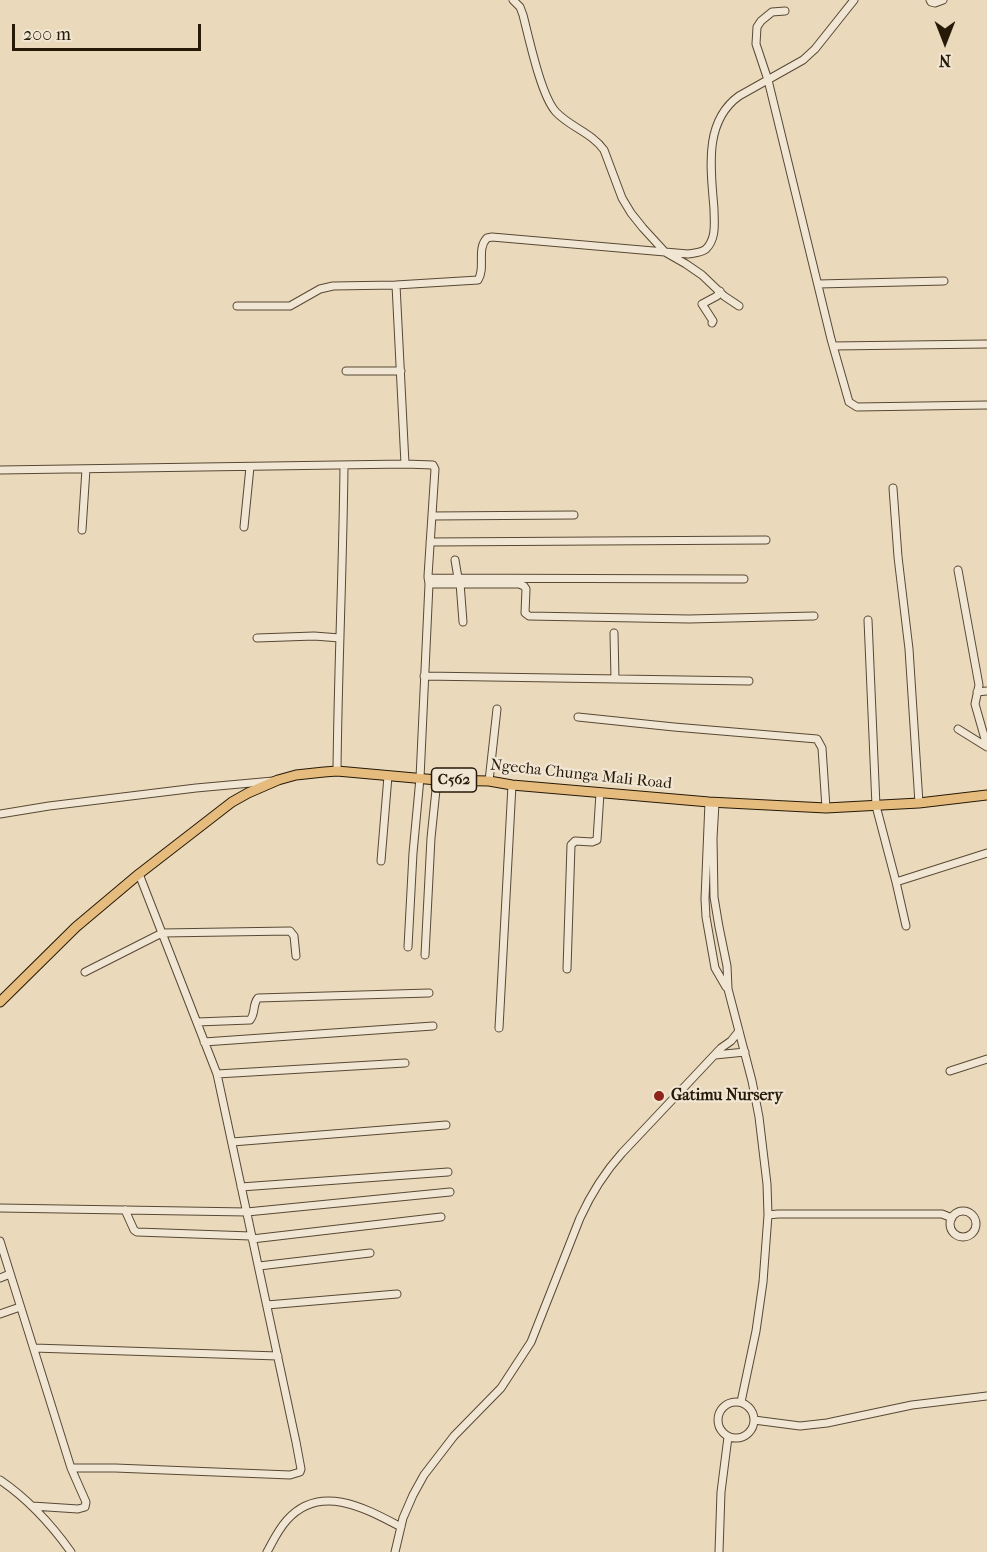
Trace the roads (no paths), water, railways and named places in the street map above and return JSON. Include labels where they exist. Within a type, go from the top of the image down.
[{"type":"main road","name":"Ngecha Chunga Mali Road","points":[[0,1002],[76,927],[139,874],[232,802],[278,780],[296,776],[337,771],[437,780],[489,781],[512,785],[712,802],[825,808],[919,803],[987,795]]},
{"type":"street","points":[[513,0],[520,7],[544,91],[557,114],[600,144],[622,198],[631,213],[665,252],[686,264],[739,306]]},
{"type":"street","points":[[237,306],[290,306],[320,289],[333,286],[477,280],[481,275],[483,242],[488,238],[688,254],[701,252],[711,242],[715,227],[711,152],[716,127],[724,110],[731,102],[803,60],[815,49],[854,0]]},
{"type":"street","points":[[930,0],[935,3],[943,0]]},
{"type":"street","points":[[785,11],[772,12],[757,27],[756,44],[768,80],[833,346],[849,402],[854,406],[987,405]]},
{"type":"street","points":[[819,284],[944,281]]},
{"type":"street","points":[[396,285],[405,464]]},
{"type":"street","points":[[712,323],[712,318],[702,304],[717,296],[720,291]]},
{"type":"street","points":[[833,346],[987,344]]},
{"type":"street","points":[[346,371],[401,370]]},
{"type":"street","points":[[0,470],[405,464],[434,466],[420,778],[408,947]]},
{"type":"street","points":[[337,771],[344,465]]},
{"type":"street","points":[[244,527],[250,467]]},
{"type":"street","points":[[82,530],[86,469]]},
{"type":"street","points":[[892,488],[909,649],[919,803]]},
{"type":"street","points":[[432,516],[574,514]]},
{"type":"street","points":[[430,542],[766,540]]},
{"type":"street","points":[[455,560],[463,622]]},
{"type":"street","points":[[958,570],[979,685],[975,704],[987,747]]},
{"type":"street","points":[[428,581],[744,579]]},
{"type":"street","points":[[459,580],[524,586],[526,589],[525,613],[530,616],[690,619],[814,616]]},
{"type":"street","points":[[868,620],[876,806],[906,926]]},
{"type":"street","points":[[614,633],[615,679]]},
{"type":"street","points":[[257,638],[314,636],[340,638]]},
{"type":"street","points":[[424,676],[749,681]]},
{"type":"street","points":[[977,692],[987,691]]},
{"type":"street","points":[[489,781],[497,709]]},
{"type":"street","points":[[578,717],[817,739],[822,748],[825,808]]},
{"type":"street","points":[[958,729],[987,747]]},
{"type":"street","points":[[381,861],[388,776]]},
{"type":"street","points":[[0,814],[196,788],[278,780]]},
{"type":"street","points":[[424,955],[437,780]]},
{"type":"street","points":[[499,1028],[512,785]]},
{"type":"street","points":[[567,969],[571,845],[574,841],[597,840],[600,793]]},
{"type":"street","points":[[712,802],[705,899],[706,917],[715,968],[728,989]]},
{"type":"street","points":[[712,802],[714,897],[727,966],[728,989],[759,1117],[766,1166],[768,1215],[763,1282],[756,1331],[741,1402]]},
{"type":"street","points":[[896,882],[987,853]]},
{"type":"street","points":[[71,1468],[296,1474],[301,1469],[217,1074],[139,874]]},
{"type":"street","points":[[85,972],[162,933],[290,931],[294,936],[296,956]]},
{"type":"street","points":[[197,1022],[250,1020],[254,1015],[254,1003],[258,998],[429,993]]},
{"type":"street","points":[[204,1042],[433,1026]]},
{"type":"street","points":[[395,1552],[401,1527],[413,1495],[424,1475],[454,1436],[501,1388],[531,1342],[580,1218],[598,1184],[609,1168],[720,1048],[731,1041],[739,1031]]},
{"type":"street","points":[[715,1055],[745,1052]]},
{"type":"street","points":[[950,1071],[987,1059]]},
{"type":"street","points":[[217,1074],[405,1063]]},
{"type":"street","points":[[232,1142],[446,1125]]},
{"type":"street","points":[[241,1187],[448,1172]]},
{"type":"street","points":[[0,1208],[247,1212],[450,1192]]},
{"type":"street","points":[[124,1210],[137,1232],[252,1237],[441,1217]]},
{"type":"street","points":[[768,1215],[942,1214],[952,1218]]},
{"type":"street","points":[[0,1241],[71,1468],[86,1502],[85,1507],[71,1509],[32,1506]]},
{"type":"street","points":[[259,1266],[370,1253]]},
{"type":"street","points":[[0,1278],[10,1274]]},
{"type":"street","points":[[267,1305],[397,1294]]},
{"type":"street","points":[[0,1314],[20,1307]]},
{"type":"street","points":[[34,1348],[278,1356]]},
{"type":"street","points":[[754,1420],[800,1426],[827,1423],[912,1405],[987,1396]]},
{"type":"street","points":[[741,1402],[750,1409],[754,1420],[753,1426],[746,1436],[729,1437],[723,1434],[717,1423],[719,1411],[728,1403],[741,1402]]},
{"type":"street","points":[[719,1552],[721,1492],[729,1437]]},
{"type":"street","points":[[0,1480],[32,1506],[71,1552]]},
{"type":"street","points":[[267,1552],[287,1520],[299,1510],[321,1501],[352,1504],[401,1527]]},
{"type":"place","name":"Gatimu Nursery","points":[[659,1096]]}]
